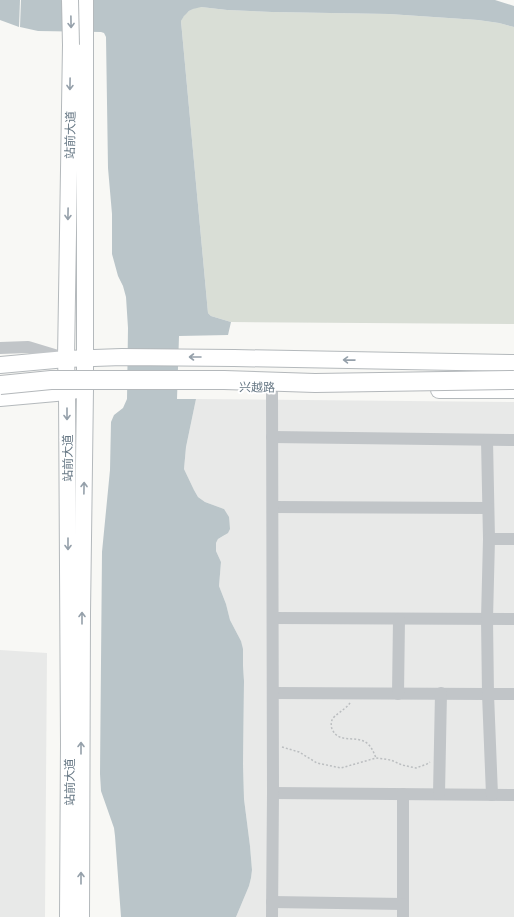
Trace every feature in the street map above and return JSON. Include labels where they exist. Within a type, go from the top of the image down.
[{"type":"highway","points":[[0,376],[48,371],[315,372],[514,368]]},
{"type":"highway","points":[[0,385],[51,380],[224,380],[315,382],[514,380]]},
{"type":"main road","name":"站前大道","points":[[70,0],[78,44],[85,358],[81,917]]},
{"type":"main road","name":"站前大道","points":[[68,917],[69,736],[66,359],[78,44],[85,0]]},
{"type":"main road","points":[[0,365],[66,359],[122,357],[514,364]]},
{"type":"main road","name":"兴越路","points":[[0,398],[85,389],[121,387],[514,390]]},
{"type":"street","points":[[0,348],[28,347],[66,359]]},
{"type":"street","points":[[272,388],[272,917]]},
{"type":"street","points":[[272,437],[514,440]]},
{"type":"street","points":[[487,440],[489,539],[487,619],[488,694],[492,795]]},
{"type":"street","points":[[272,507],[488,508]]},
{"type":"street","points":[[489,539],[514,539]]},
{"type":"street","points":[[273,618],[514,619]]},
{"type":"street","points":[[398,694],[399,619]]},
{"type":"street","points":[[273,693],[514,694]]},
{"type":"street","points":[[439,794],[441,693]]},
{"type":"street","points":[[273,793],[514,795]]},
{"type":"street","points":[[403,794],[403,917]]},
{"type":"street","points":[[272,902],[403,904]]},
{"type":"path","points":[[349,693],[350,702],[347,707],[334,716],[331,721],[331,728],[335,735],[344,739],[357,739],[367,744],[374,752],[376,758]]},
{"type":"path","points":[[273,744],[300,752],[317,764],[341,768],[376,758],[390,760],[402,765],[416,768],[427,764],[440,754]]},
{"type":"shaded area","points":[[0,0],[20,0],[19,27],[0,20]]},
{"type":"shaded area","points":[[21,0],[495,0],[514,6],[514,27],[478,20],[389,14],[272,12],[201,7],[189,11],[181,21],[208,313],[211,316],[231,322],[228,335],[179,336],[177,399],[196,399],[186,447],[184,469],[198,497],[205,502],[224,509],[229,517],[230,529],[228,533],[218,539],[216,543],[216,551],[221,562],[219,586],[230,620],[241,641],[243,649],[244,799],[252,870],[249,886],[236,917],[121,917],[114,828],[101,791],[100,774],[102,552],[110,470],[111,422],[114,415],[123,408],[127,399],[128,328],[126,297],[112,254],[112,214],[108,168],[106,37],[104,33],[101,32],[38,31],[20,27]]},
{"type":"shaded area","points":[[197,7],[272,12],[389,14],[478,20],[514,27],[514,324],[231,322],[211,316],[208,313],[181,21],[187,12]]},
{"type":"shaded area","points":[[196,399],[514,402],[514,917],[236,917],[249,886],[252,870],[244,799],[244,681],[241,641],[230,620],[219,586],[221,562],[216,551],[216,543],[218,539],[225,535],[224,509],[205,502],[198,497],[184,469],[186,447]]},
{"type":"shaded area","points":[[0,650],[47,653],[45,917],[0,917]]}]
